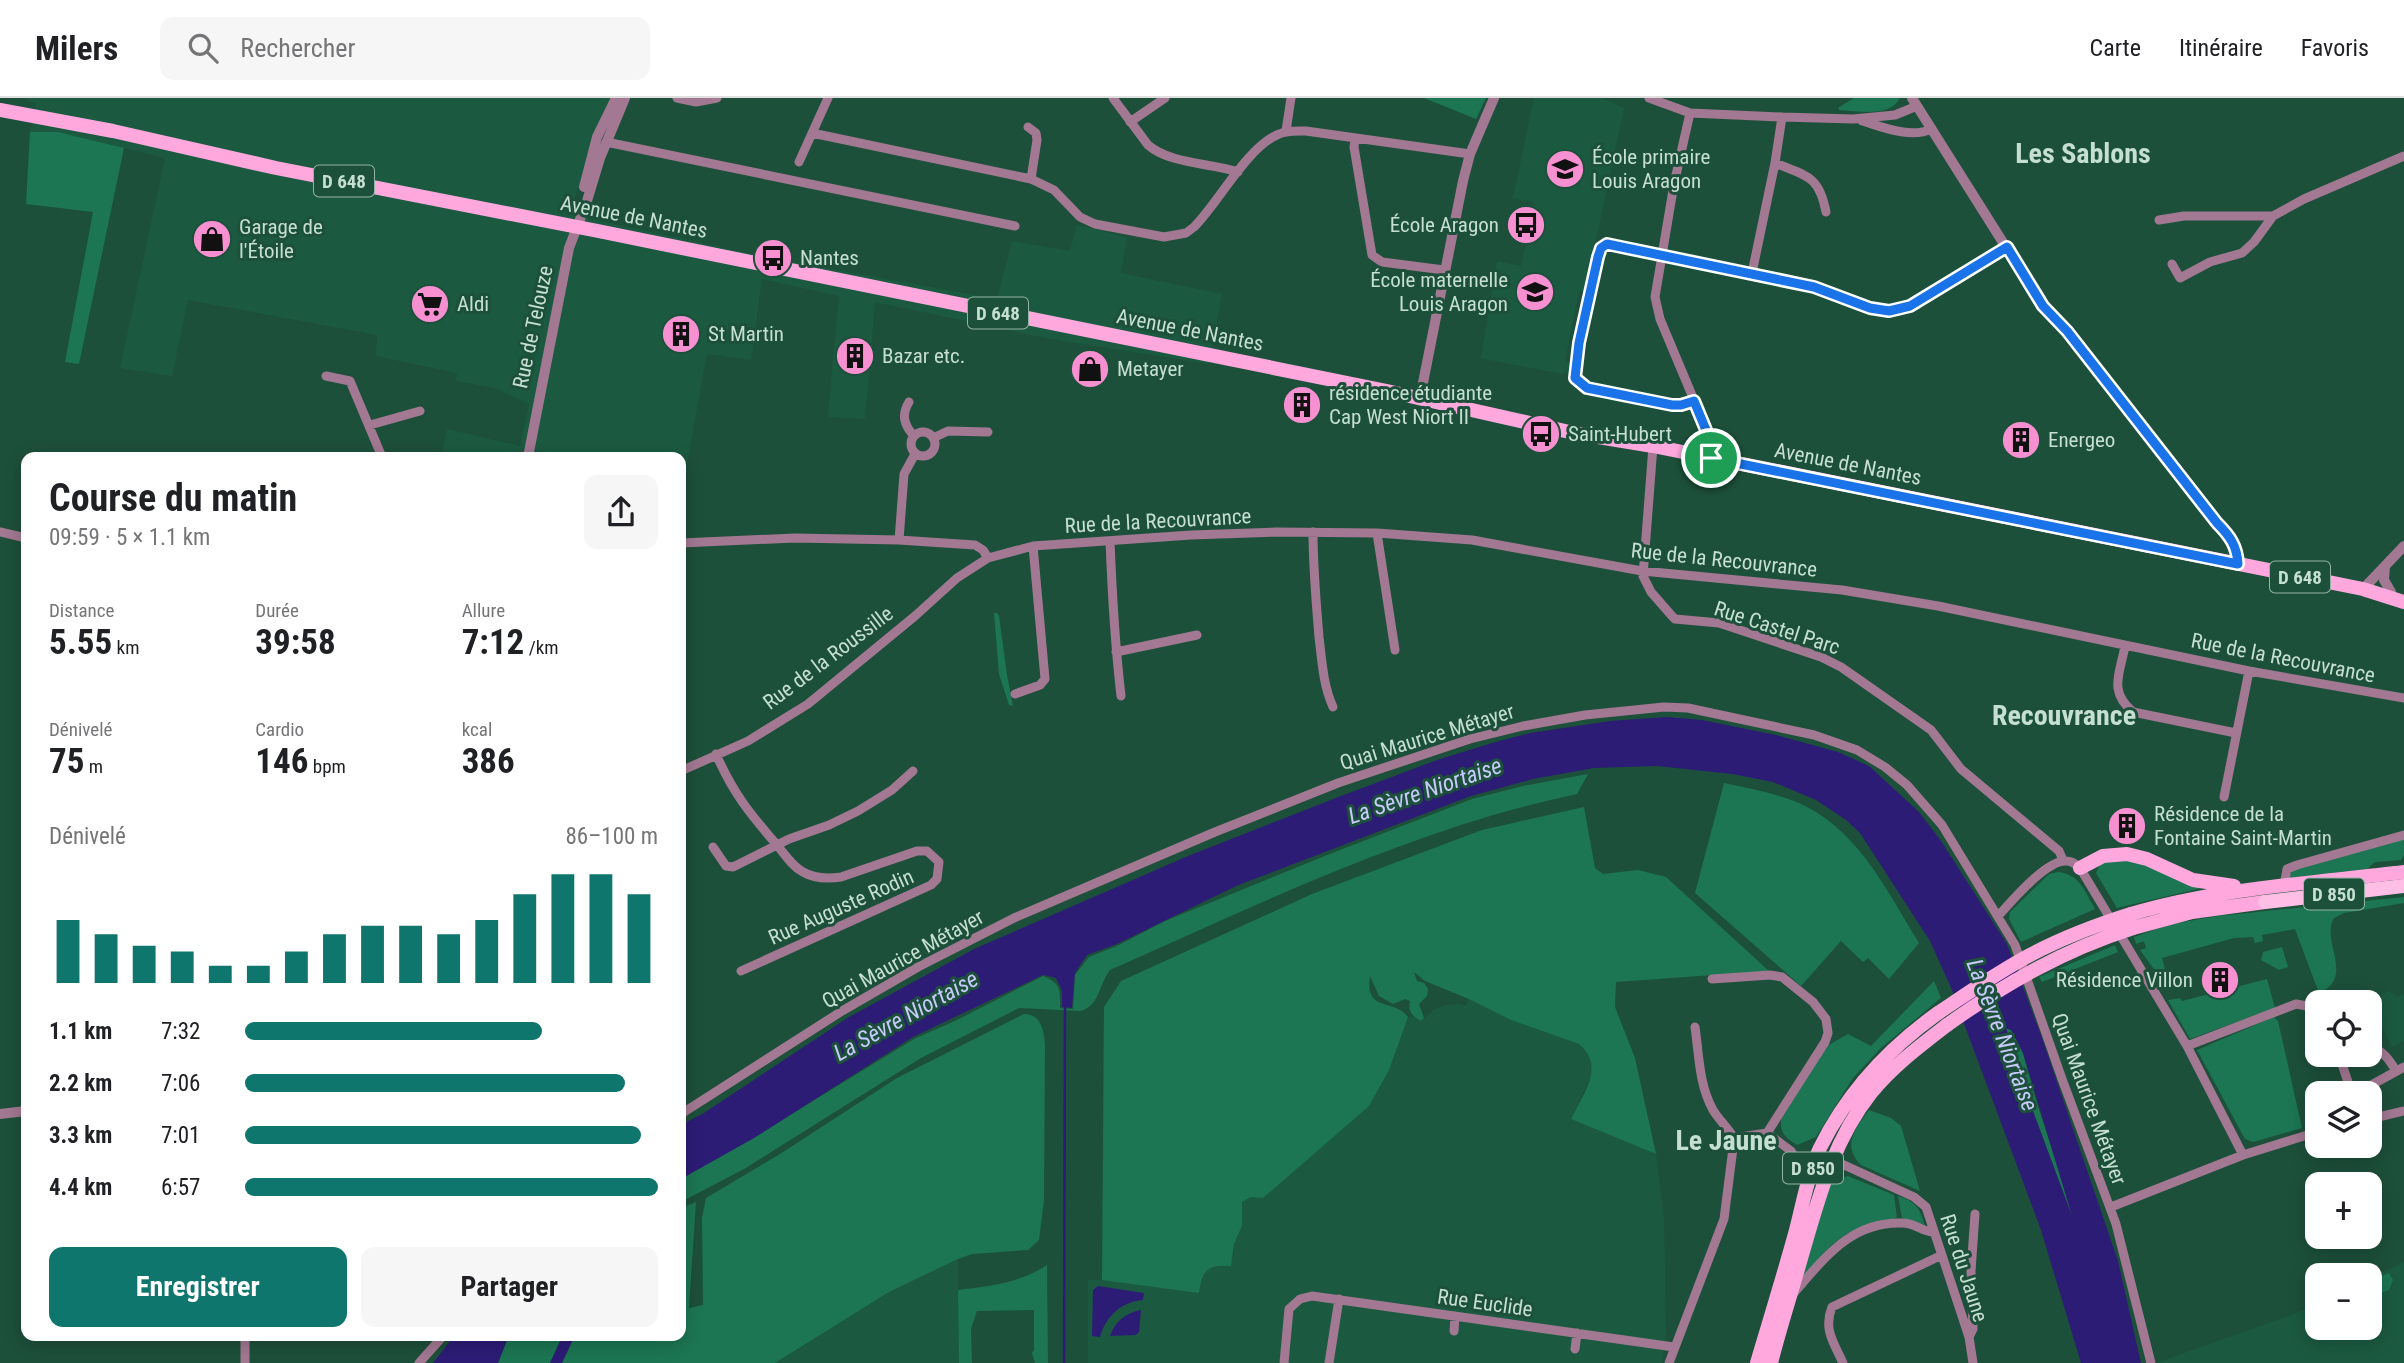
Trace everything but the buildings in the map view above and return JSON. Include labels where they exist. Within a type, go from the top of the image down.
[{"type":"highway","name":"D 850","points":[[2273,892],[2404,886]]},
{"type":"main road","name":"Avenue de Nantes","points":[[0,110],[1420,398],[1574,433],[1653,446],[2367,590],[2398,593]]},
{"type":"main road","name":"Avenue de Nantes","points":[[2367,590],[2404,602]]},
{"type":"main road","points":[[2080,868],[2110,854],[2127,854],[2147,859],[2203,883],[2273,892]]},
{"type":"main road","name":"D 850","points":[[1757,1363],[1820,1149],[1853,1095],[1887,1055],[1914,1030],[1943,1019],[2029,971],[2132,921],[2192,912],[2273,892],[2404,872]]},
{"type":"main road","name":"D 850","points":[[1771,1363],[1831,1159],[1855,1116],[1877,1086],[1943,1019]]},
{"type":"street","name":"Rue de Telouze","points":[[584,206],[582,196],[597,137],[616,98]]},
{"type":"street","name":"Rue de Telouze","points":[[528,452],[569,248],[606,142],[625,98]]},
{"type":"street","points":[[677,98],[696,102],[717,98]]},
{"type":"street","points":[[799,162],[828,98]]},
{"type":"street","points":[[1113,98],[1155,151],[1238,172]]},
{"type":"street","points":[[1130,122],[1165,98]]},
{"type":"street","points":[[1286,131],[1290,98]]},
{"type":"street","points":[[1420,398],[1444,270],[1470,155],[1494,98]]},
{"type":"street","points":[[1649,98],[1670,102],[1690,113],[1853,119],[1895,115],[1915,102],[2043,306],[2067,331],[2226,531],[2236,547],[2238,564]]},
{"type":"street","points":[[1690,113],[1661,255],[1656,285],[1657,309],[1711,442],[1711,458]]},
{"type":"street","points":[[1752,273],[1782,117]]},
{"type":"street","points":[[1853,119],[1906,133],[1932,129]]},
{"type":"street","points":[[1028,127],[1036,132],[1037,140],[1031,179]]},
{"type":"street","points":[[812,134],[1031,179],[1054,190],[1087,222],[1164,237],[1186,233],[1194,227],[1261,146],[1286,131],[1306,131],[1470,155]]},
{"type":"street","points":[[1355,138],[1354,147],[1371,255],[1382,262],[1444,270]]},
{"type":"street","points":[[606,142],[1014,226]]},
{"type":"street","points":[[2172,264],[2180,278],[2210,262],[2242,253],[2254,242],[2273,216],[2304,199],[2404,156]]},
{"type":"street","points":[[1775,163],[1812,178],[1822,195],[1826,212]]},
{"type":"street","points":[[2159,220],[2184,216],[2273,216]]},
{"type":"street","points":[[1694,401],[1672,405],[1587,388],[1575,378],[1579,343],[1601,248],[1607,244],[1823,289],[1870,308],[1889,311],[1910,306],[2007,247]]},
{"type":"street","points":[[326,376],[350,380],[380,452]]},
{"type":"street","points":[[909,402],[904,420],[914,436]]},
{"type":"street","points":[[370,425],[419,411]]},
{"type":"street","points":[[933,438],[948,430],[988,432]]},
{"type":"street","points":[[924,432],[933,438],[934,449],[929,455],[922,457],[915,454],[910,443],[914,436],[924,432]]},
{"type":"street","points":[[1642,571],[1653,446]]},
{"type":"street","points":[[899,540],[904,474],[915,454]]},
{"type":"street","points":[[0,532],[21,537]]},
{"type":"street","points":[[1313,532],[1314,589],[1322,668],[1333,707]]},
{"type":"street","name":"Rue de la Recouvrance","points":[[988,558],[1033,546],[1191,535],[1313,532],[1441,537],[1500,544],[1642,571],[1842,590],[1938,606],[2249,671],[2404,698]]},
{"type":"street","points":[[1377,533],[1395,650]]},
{"type":"street","points":[[686,543],[795,538],[899,540],[969,544],[983,550],[988,558]]},
{"type":"street","points":[[1110,541],[1109,558],[1121,696]]},
{"type":"street","points":[[2367,590],[2385,564],[2404,545]]},
{"type":"street","points":[[1015,694],[1041,685],[1045,679],[1033,546]]},
{"type":"street","name":"Rue de la Roussille","points":[[686,769],[748,741],[808,704],[957,578],[988,558]]},
{"type":"street","points":[[2385,564],[2384,580],[2398,593]]},
{"type":"street","name":"Rue Castel Parc","points":[[1642,571],[1644,582],[1675,619],[1719,624],[1821,657],[1860,680],[1931,730],[1956,764],[2059,851],[2063,860]]},
{"type":"street","points":[[1116,652],[1197,635]]},
{"type":"street","points":[[2125,646],[2117,687],[2121,702],[2133,712],[2236,733]]},
{"type":"street","points":[[2224,797],[2249,671]]},
{"type":"street","name":"Quai Maurice Métayer","points":[[686,1111],[842,1010],[918,967],[1014,918],[1215,832],[1338,783],[1470,739],[1585,715],[1664,707],[1688,708],[1814,735],[1857,750],[1896,775],[1930,809],[2015,945],[2111,1207],[2126,1256],[2151,1363]]},
{"type":"street","name":"Rue Auguste Rodin","points":[[716,754],[746,809],[795,866],[818,878],[841,877],[917,851],[927,851],[939,862],[937,879],[931,885],[741,971]]},
{"type":"street","points":[[713,847],[723,863],[729,867],[859,811],[892,790],[913,771]]},
{"type":"street","points":[[2273,892],[2287,869],[2404,835]]},
{"type":"street","points":[[1998,916],[2043,871],[2063,860],[2080,868],[2187,1046],[2242,1155]]},
{"type":"street","points":[[1712,979],[1778,976],[1803,993],[1826,1019],[1828,1033],[1825,1042],[1766,1133]]},
{"type":"street","points":[[2187,1046],[2285,1007],[2296,1004],[2305,1006]]},
{"type":"street","points":[[1669,1363],[1724,1219],[1734,1138],[1715,1114],[1707,1098],[1695,1027]]},
{"type":"street","points":[[2378,1081],[2400,1069],[2382,1052]]},
{"type":"street","points":[[2382,1116],[2404,1111]]},
{"type":"street","points":[[0,1114],[21,1112]]},
{"type":"street","points":[[1734,1138],[1766,1133],[1791,1151],[1809,1181]]},
{"type":"street","points":[[2111,1207],[2242,1155],[2305,1136]]},
{"type":"street","name":"Rue du Jaune","points":[[1831,1159],[1922,1201],[1969,1337],[1973,1363]]},
{"type":"street","points":[[1969,1337],[1973,1329],[1971,1271],[1975,1214]]},
{"type":"street","points":[[1789,1299],[1833,1248],[1864,1230],[1910,1223],[1934,1232]]},
{"type":"street","points":[[1843,1363],[1828,1328],[1827,1318],[1832,1307],[1942,1255]]},
{"type":"street","name":"Rue Euclide","points":[[1284,1363],[1289,1309],[1292,1303],[1312,1296],[1674,1347]]},
{"type":"street","points":[[1329,1363],[1339,1299]]},
{"type":"street","points":[[1529,1327],[1530,1314]]},
{"type":"street","points":[[1454,1331],[1455,1316]]},
{"type":"street","points":[[1575,1349],[1577,1334]]},
{"type":"street","points":[[244,1341],[245,1363]]},
{"type":"street","points":[[419,1363],[438,1341]]},
{"type":"shaded area","points":[[25,98],[616,98],[568,214],[766,257],[997,299],[1012,241],[1070,251],[1077,225],[1127,237],[1121,273],[1222,294],[1209,364],[1051,339],[875,302],[865,419],[828,417],[839,296],[762,279],[751,360],[707,354],[686,470],[686,452],[442,452],[447,429],[520,446],[529,404],[495,388],[456,381],[457,373],[376,356],[377,335],[188,300],[172,376],[120,368],[165,158],[58,132],[30,132],[36,104]]},
{"type":"shaded area","points":[[1424,98],[1486,98],[1476,119]]},
{"type":"shaded area","points":[[1534,98],[1602,98],[1624,108],[1585,292],[1579,291],[1565,362],[1570,363],[1569,370],[1562,374],[1481,358],[1497,261],[1521,266],[1526,244],[1534,202],[1513,198]]},
{"type":"shaded area","points":[[1854,98],[1900,98],[1895,104],[1881,111],[1839,110],[1838,108]]},
{"type":"shaded area","points":[[30,132],[58,132],[124,148],[79,364],[65,362],[93,212],[26,204]]},
{"type":"shaded area","points":[[994,613],[999,616],[1013,706],[1009,705],[999,674]]},
{"type":"shaded area","points":[[1588,774],[1577,794],[1457,826],[1398,847],[1282,894],[1110,970],[1096,999],[1081,1011],[1019,1008],[921,1058],[744,1169],[686,1199],[686,1176],[914,1039],[1043,976],[1059,988],[1060,1008],[1073,1009],[1075,975],[1089,957],[1165,921],[1327,855],[1472,799]]},
{"type":"shaded area","points":[[1724,783],[1797,802],[1826,819],[1858,849],[1884,885],[1919,943],[1889,979],[1868,958],[1863,962],[1841,941],[1801,986],[1695,893]]},
{"type":"shaded area","points":[[1584,807],[1595,868],[1603,874],[1638,870],[1666,877],[1769,971],[1616,982],[1615,1007],[1635,1058],[1656,1154],[1571,1119],[1586,1090],[1591,1071],[1587,1053],[1579,1044],[1511,1020],[1425,981],[1414,972],[1417,981],[1424,983],[1428,989],[1427,996],[1419,1004],[1424,1018],[1421,1021],[1411,1013],[1410,1001],[1405,999],[1393,1004],[1379,996],[1370,976],[1371,995],[1408,1017],[1389,1070],[1369,1106],[1263,1198],[1251,1197],[1242,1202],[1242,1226],[1234,1244],[1231,1266],[1217,1266],[1208,1270],[1202,1279],[1199,1293],[1102,1280],[1104,1007],[1121,981],[1312,894],[1482,830]]},
{"type":"shaded area","points":[[2404,839],[2404,855],[2401,860],[2375,862],[2367,869],[2289,878],[2292,870]]},
{"type":"shaded area","points":[[2121,856],[2202,888],[2117,908],[2096,873],[2102,859]]},
{"type":"shaded area","points":[[2058,872],[2077,880],[2095,909],[2021,942],[2009,919],[2010,912],[2049,874]]},
{"type":"shaded area","points":[[2404,897],[2404,903],[2344,913],[2334,918],[2331,937],[2335,978],[2324,990],[2318,990],[2295,929],[2262,935],[2263,941],[2255,943],[2253,937],[2234,938],[2162,958],[2165,969],[2156,972],[2140,950],[2146,948],[2144,941],[2136,944],[2134,937],[2171,924],[2218,916]]},
{"type":"shaded area","points":[[2115,945],[2118,952],[2042,982],[2039,977]]},
{"type":"shaded area","points":[[2282,947],[2288,967],[2279,970],[2261,960],[2263,952]]},
{"type":"shaded area","points":[[2267,979],[2275,1008],[2190,1039],[2168,1000],[2180,998],[2182,1001]]},
{"type":"shaded area","points":[[1934,981],[1941,998],[1881,1048],[1853,1078],[1816,1137],[1797,1145],[1786,1137],[1782,1132],[1781,1119],[1827,1046],[1848,1034],[1871,1046]]},
{"type":"shaded area","points":[[2389,991],[2398,997],[2404,994],[2404,1041],[2392,1047],[2382,1027],[2382,994]]},
{"type":"shaded area","points":[[1469,999],[1511,1020],[1579,1044],[1588,1052],[1593,1067],[1571,1119],[1656,1154],[1664,1218],[1666,1334],[1662,1363],[1088,1363],[1088,1280],[1201,1280],[1208,1268],[1234,1254],[1234,1244],[1242,1226],[1242,1202],[1251,1197],[1264,1198],[1389,1070],[1408,1017],[1421,1021],[1445,1005],[1466,1006]]},
{"type":"shaded area","points":[[1024,1014],[1038,1020],[1045,1045],[1044,1200],[1039,1240],[1028,1250],[972,1254],[958,1259],[889,1292],[775,1363],[562,1363],[572,1341],[686,1341],[686,1206],[696,1202],[689,1308],[703,1305],[702,1218],[706,1198],[780,1154],[897,1078]]},
{"type":"shaded area","points":[[2274,1017],[2278,1021],[2302,1128],[2253,1142],[2245,1139],[2197,1050]]},
{"type":"shaded area","points":[[2006,1028],[2012,1031],[2023,1053],[2072,1216],[2034,1114]]},
{"type":"shaded area","points":[[1869,1110],[1891,1118],[1901,1126],[1920,1191],[1861,1165],[1855,1158],[1851,1144],[1853,1137]]},
{"type":"shaded area","points":[[1848,1176],[1894,1195],[1897,1218],[1865,1226],[1842,1237],[1802,1278],[1828,1186],[1833,1180]]},
{"type":"shaded area","points":[[1898,1196],[1917,1207],[1925,1226],[1902,1218]]},
{"type":"shaded area","points":[[958,1259],[959,1363],[775,1363],[889,1292]]},
{"type":"shaded area","points":[[2404,1262],[2404,1363],[2156,1363],[2305,1309],[2305,1340],[2382,1340],[2382,1272]]},
{"type":"shaded area","points":[[1047,1265],[1048,1363],[1035,1363],[1032,1353],[1034,1310],[977,1311],[971,1329],[972,1363],[959,1363],[958,1290],[1015,1280]]},
{"type":"shaded area","points":[[2389,1273],[2393,1280],[2389,1290],[2382,1293],[2382,1276]]},
{"type":"shaded area","points":[[507,1341],[560,1341],[550,1363],[498,1363]]},
{"type":"water","name":"La Sèvre Niortaise","points":[[1667,717],[1702,720],[1776,735],[1838,752],[1869,766],[1919,812],[1941,841],[2007,944],[2118,1261],[2141,1363],[2081,1363],[2041,1230],[1963,1021],[1965,1019],[1930,941],[1860,833],[1816,800],[1773,782],[1732,774],[1657,766],[1594,768],[1533,779],[1471,796],[1236,886],[1117,944],[1087,955],[1075,973],[1072,1008],[1062,1007],[1062,991],[1056,978],[1043,975],[913,1037],[754,1138],[686,1176],[686,1122],[849,1017],[974,949],[1188,856],[1341,796],[1437,760],[1530,733],[1610,721]],"holes":[[[2006,1028],[2011,1030],[2023,1053],[2072,1216]]]},
{"type":"water","points":[[1098,1286],[1144,1293],[1143,1300],[1121,1307],[1110,1317],[1100,1337],[1092,1336],[1093,1290]]},
{"type":"water","points":[[1141,1310],[1139,1332],[1136,1335],[1110,1336],[1122,1318]]},
{"type":"water","points":[[450,1341],[507,1341],[498,1363],[433,1363]]},
{"type":"water","points":[[560,1341],[572,1341],[562,1363],[550,1363]]},
{"type":"waterway","points":[[1064,1363],[1065,1007]]},
{"type":"place","name":"École primaire Louis Aragon","points":[[1565,169]]},
{"type":"place","name":"École Aragon","points":[[1526,225]]},
{"type":"place","name":"Garage de l'Étoile","points":[[212,239]]},
{"type":"place","name":"Nantes","points":[[773,258]]},
{"type":"place","name":"École maternelle Louis Aragon","points":[[1535,292]]},
{"type":"place","name":"Aldi","points":[[430,304]]},
{"type":"place","name":"St Martin","points":[[681,334]]},
{"type":"place","name":"Bazar etc.","points":[[855,356]]},
{"type":"place","name":"Metayer","points":[[1090,369]]},
{"type":"place","name":"résidence étudiante Cap West Niort II","points":[[1302,405]]},
{"type":"place","name":"Saint-Hubert","points":[[1541,434]]},
{"type":"place","name":"Energeo","points":[[2021,440]]},
{"type":"place","name":"Résidence de la Fontaine Saint-Martin","points":[[2127,826]]},
{"type":"place","name":"Résidence Villon","points":[[2220,980]]},
{"type":"district","name":"Les Sablons","points":[[2083,153]]},
{"type":"district","name":"Recouvrance","points":[[2064,715]]},
{"type":"district","name":"Le Jaune","points":[[1726,1140]]},
{"type":"route","points":[[1613,244],[1752,273],[1823,289],[1870,308],[1889,311],[1910,306],[2007,247],[2043,306],[2067,331],[2226,531],[2236,547],[2238,564],[2053,527],[1711,458],[1711,442],[1694,401],[1672,405],[1587,388],[1575,378],[1579,343],[1601,248],[1613,244]]}]
